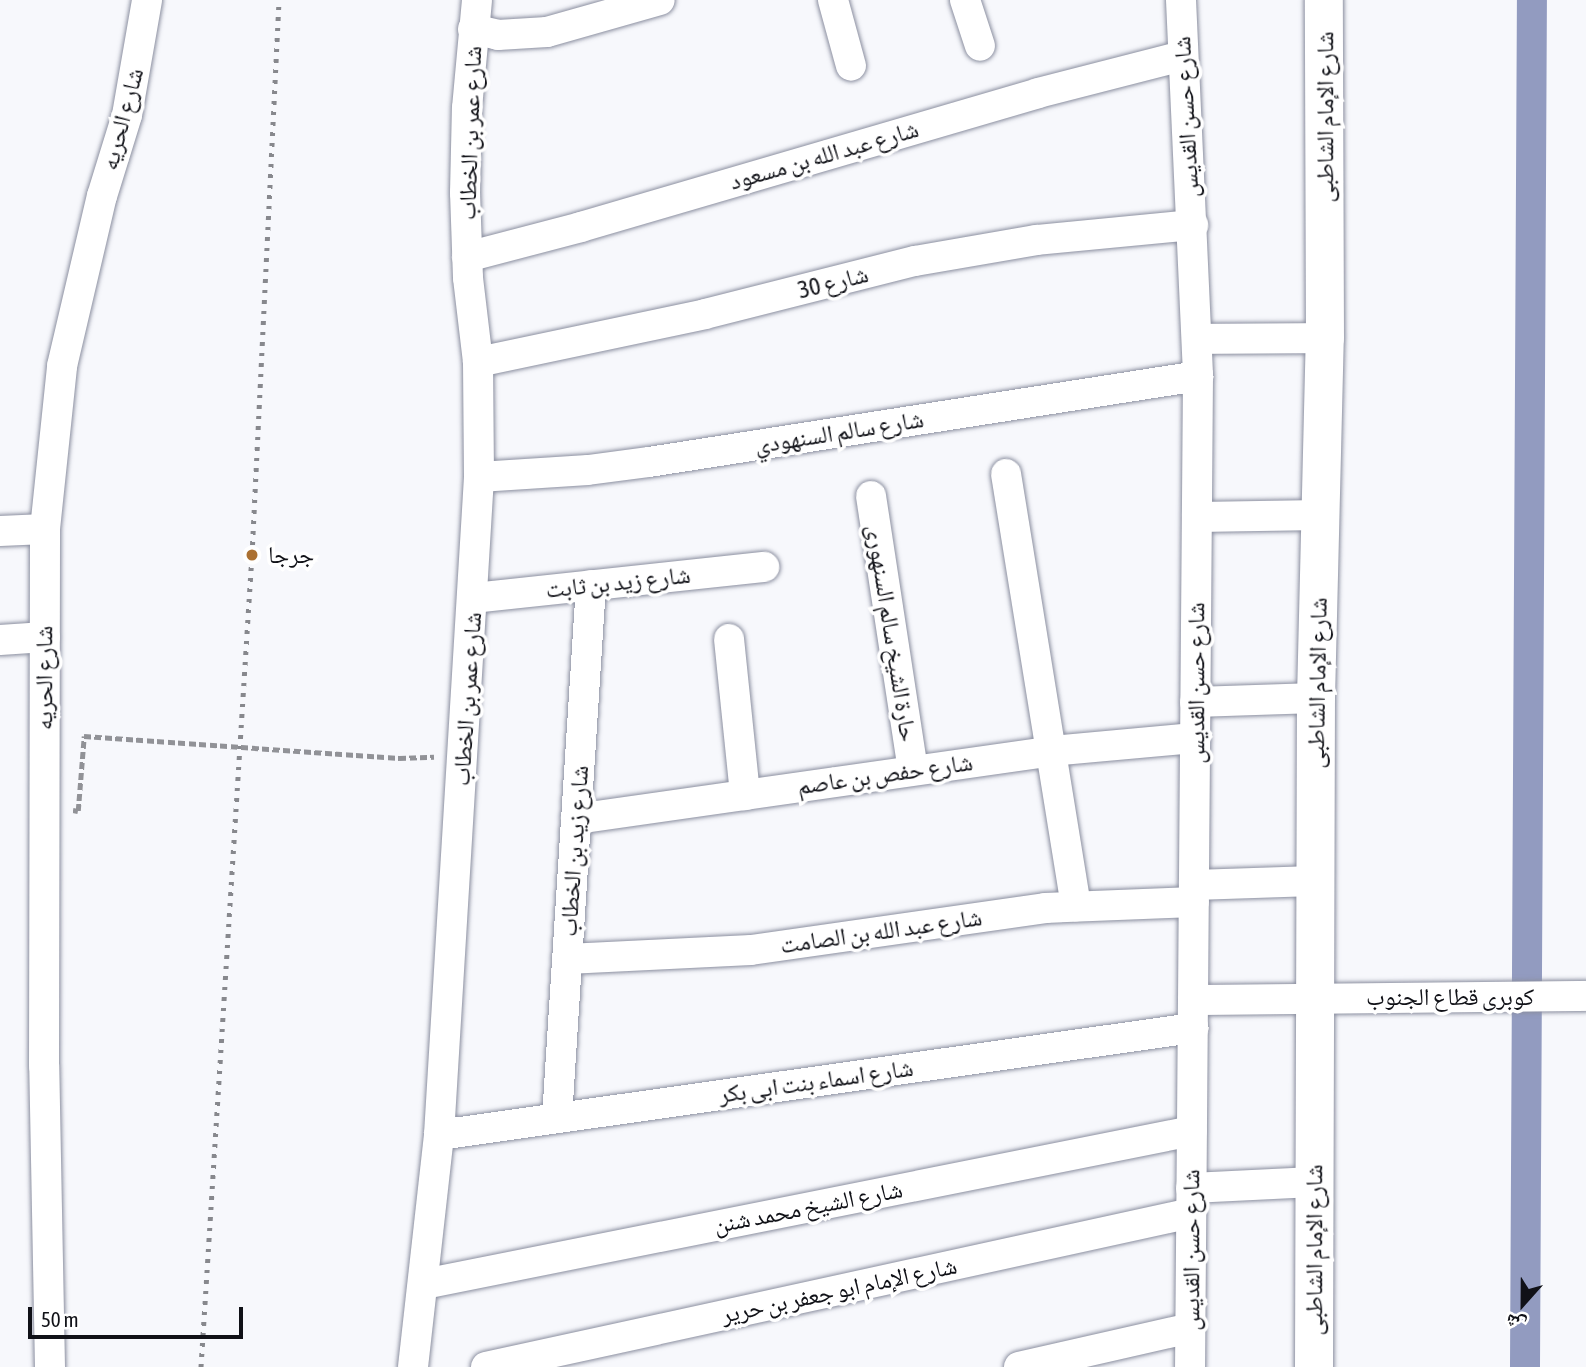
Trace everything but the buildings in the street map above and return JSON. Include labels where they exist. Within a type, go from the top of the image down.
[{"type":"main road","name":"شارع الإمام الشاطبى","points":[[1314,1367],[1314,881],[1325,338],[1324,0]]},
{"type":"street","name":"شارع الحريه","points":[[50,1367],[44,1066],[45,529],[62,366],[102,196],[127,115],[147,0]]},
{"type":"street","name":"شارع عمر بن الخطاب","points":[[413,1367],[439,1135],[479,477],[478,362],[467,257],[464,193],[477,0]]},
{"type":"street","points":[[473,29],[498,35],[535,34],[660,0]]},
{"type":"street","points":[[833,0],[851,66]]},
{"type":"street","points":[[965,0],[981,46]]},
{"type":"street","name":"شارع حسن القديس","points":[[1181,0],[1198,376],[1190,1367]]},
{"type":"street","name":"شارع عبد الله بن مسعود","points":[[467,257],[581,227],[1038,93],[1182,56]]},
{"type":"street","name":"شارع 30","points":[[478,362],[691,317],[915,261],[1037,240],[1193,225]]},
{"type":"street","points":[[1197,339],[1325,338]]},
{"type":"street","name":"شارع سالم السنهودي","points":[[479,477],[636,463],[1198,376]]},
{"type":"street","points":[[1006,474],[1076,906]]},
{"type":"street","name":"حارة الشيخ سالم السنهورى","points":[[871,496],[913,770]]},
{"type":"street","points":[[1197,517],[1321,515]]},
{"type":"street","points":[[0,531],[45,529]]},
{"type":"street","name":"شارع زيد بن ثابت","points":[[473,598],[764,567]]},
{"type":"street","name":"شارع زيد بن الخطاب","points":[[557,1118],[591,585]]},
{"type":"street","points":[[0,640],[44,636]]},
{"type":"street","points":[[729,639],[745,795]]},
{"type":"street","points":[[1195,702],[1316,698]]},
{"type":"street","name":"شارع حفص بن عاصم","points":[[576,820],[1051,751],[1195,738]]},
{"type":"street","name":"شارع عبد الله بن الصامت","points":[[567,959],[751,950],[980,916],[1314,881]]},
{"type":"street","name":"كوبرى قطاع الجنوب","points":[[1193,1014],[1314,998],[1586,996]]},
{"type":"street","name":"شارع اسماء بنت ابى بكر","points":[[439,1135],[1193,1014]]},
{"type":"street","name":"شارع الشيخ محمد شنن","points":[[424,1284],[1192,1131]]},
{"type":"street","name":"شارع الإمام ابو جعفر بن حرير","points":[[486,1367],[1191,1201],[1314,1182]]},
{"type":"street","points":[[1019,1367],[1191,1328]]},
{"type":"path","points":[[78,811],[84,736],[399,758],[435,757]]},
{"type":"waterway","points":[[1525,1367],[1532,0]]},
{"type":"railway","points":[[201,1367],[252,555],[279,0]]},
{"type":"place","name":"جرجا","points":[[252,555]]}]
